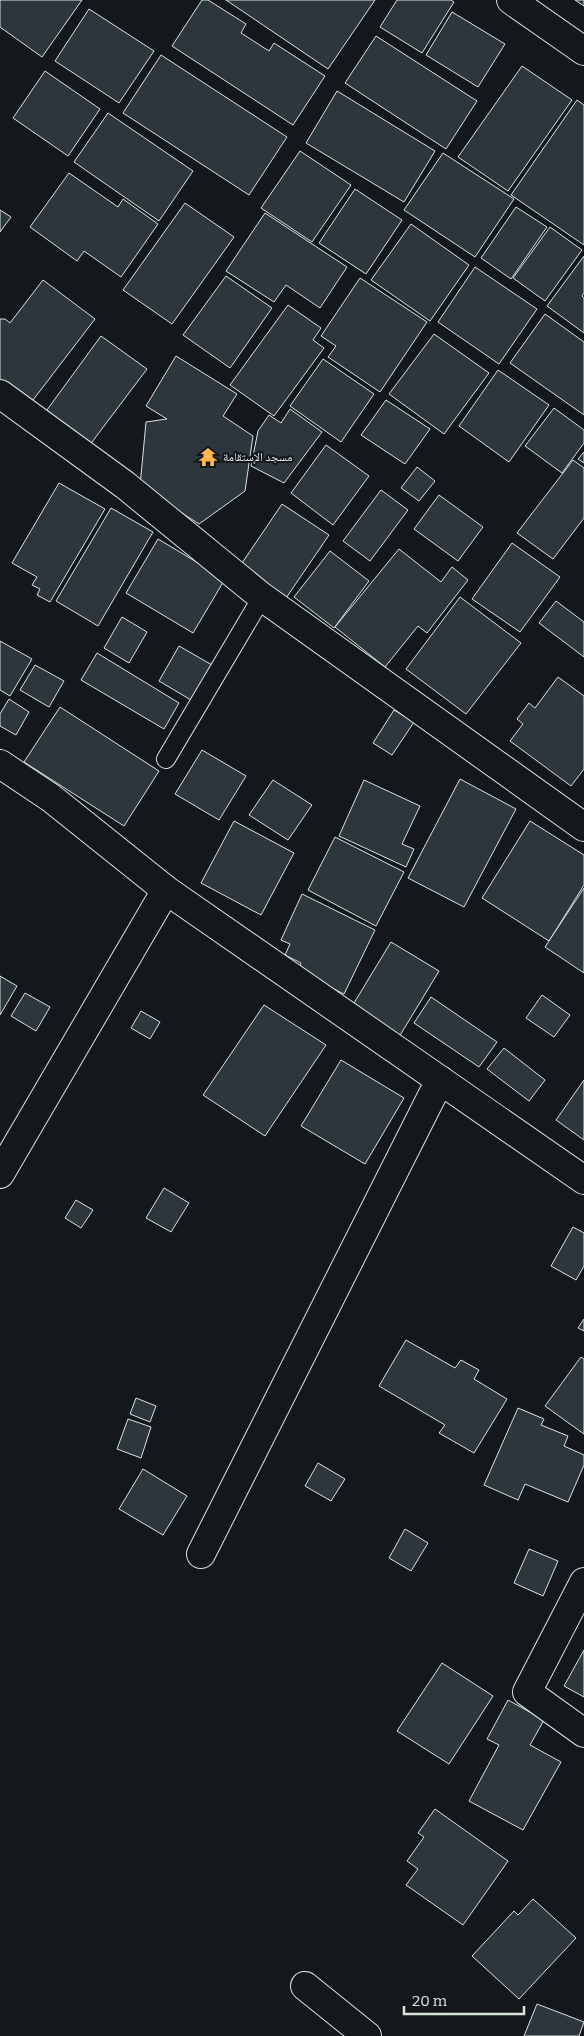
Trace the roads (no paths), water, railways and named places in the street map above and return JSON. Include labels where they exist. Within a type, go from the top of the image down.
[{"type":"street","points":[[511,0],[584,51]]},
{"type":"street","points":[[0,394],[125,485],[262,597],[584,827]]},
{"type":"street","points":[[0,764],[51,798],[166,890],[584,1180]]},
{"type":"street","points":[[0,1174],[166,890]]},
{"type":"street","points":[[200,1554],[440,1080]]},
{"type":"street","points":[[584,1582],[527,1692],[584,1733]]},
{"type":"street","points":[[305,1986],[367,2036]]},
{"type":"lane","points":[[166,759],[262,597]]},
{"type":"place","name":"مسجد الإستقامة","points":[[208,457]]}]
